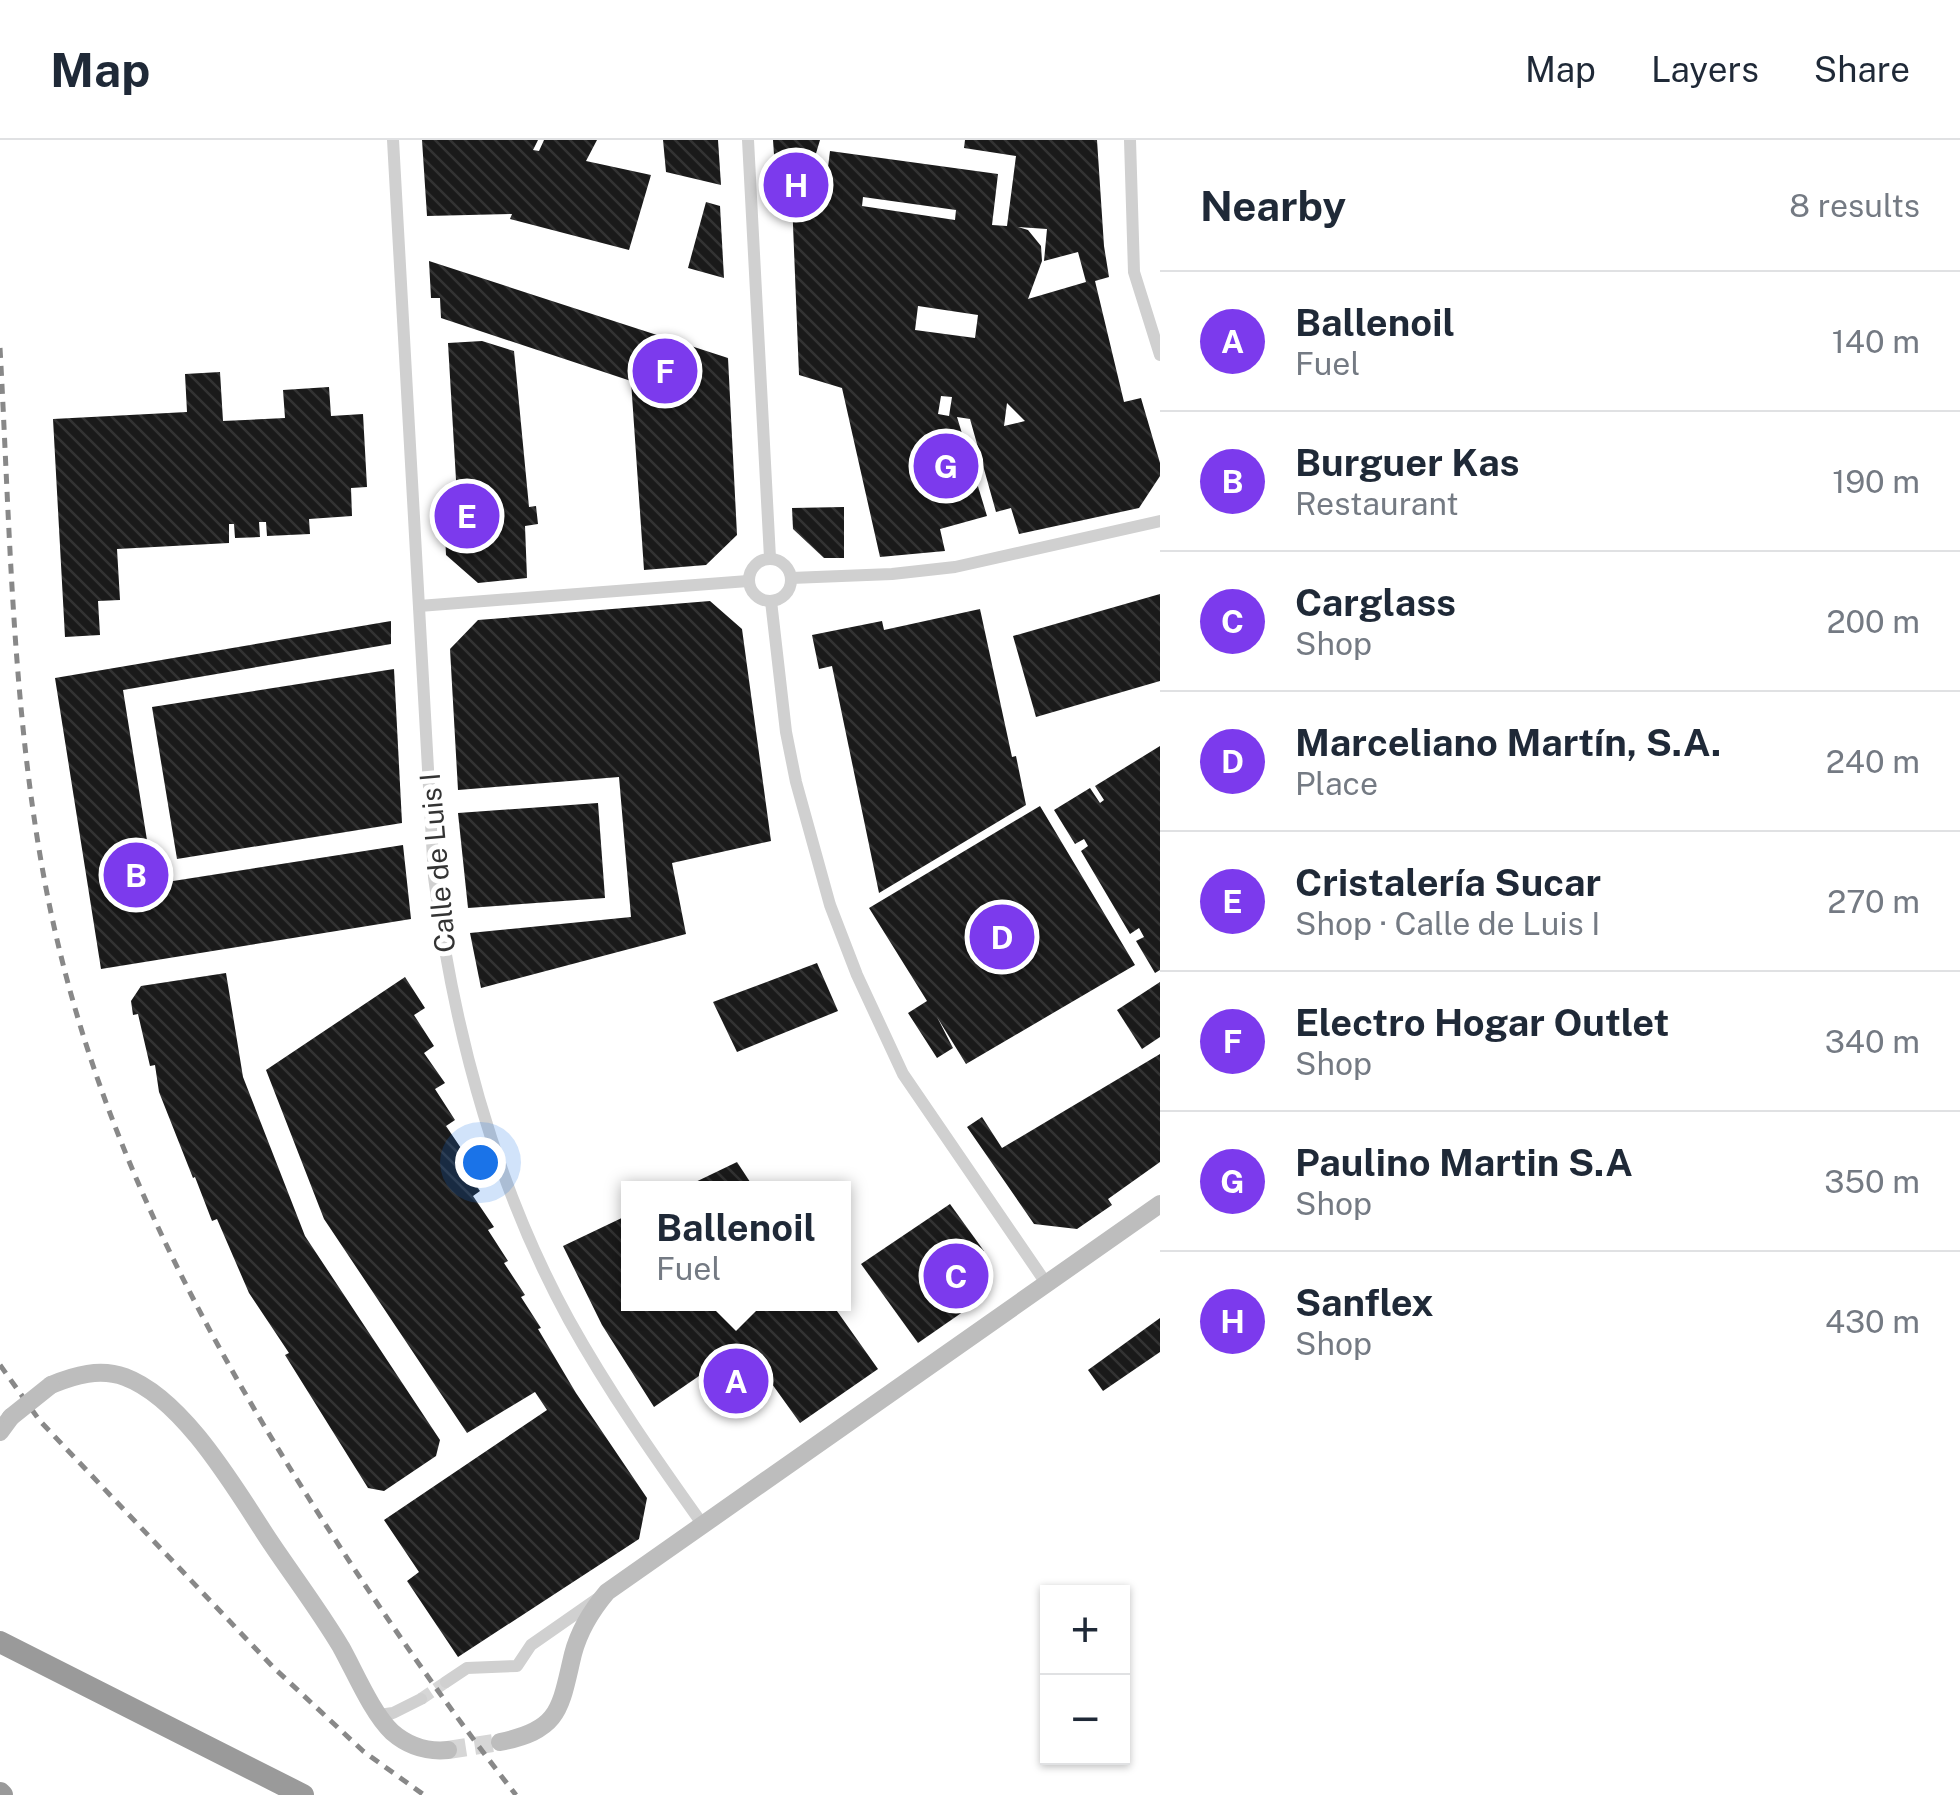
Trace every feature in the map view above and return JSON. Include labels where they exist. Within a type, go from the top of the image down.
[{"type":"highway","points":[[0,1642],[303,1795]]},
{"type":"highway","points":[[212,1750],[280,1795]]},
{"type":"street","name":"Calle de Luis I","points":[[393,140],[438,910],[452,995],[483,1116],[522,1222],[568,1318],[642,1437],[704,1525]]},
{"type":"street","points":[[748,140],[770,558]]},
{"type":"street","points":[[1130,140],[1134,272],[1160,355]]},
{"type":"street","points":[[791,578],[955,567],[1160,521]]},
{"type":"street","points":[[770,558],[788,568],[791,578],[782,597],[771,601],[760,599],[748,581],[759,561],[770,558]]},
{"type":"street","points":[[419,606],[748,581]]},
{"type":"street","points":[[771,601],[786,732],[796,782],[830,905],[857,975],[903,1074],[1046,1283]]},
{"type":"street","points":[[446,1682],[467,1668],[517,1666],[531,1645],[1160,1204]]},
{"type":"street","points":[[5,1424],[52,1385],[99,1372],[124,1377],[157,1398],[192,1430],[222,1467],[334,1636],[392,1732],[430,1751],[448,1750]]},
{"type":"street","points":[[500,1742],[530,1735],[553,1716],[565,1696],[583,1627],[607,1592]]},
{"type":"street","points":[[379,1715],[394,1713],[421,1699]]},
{"type":"building","points":[[422,140],[538,140],[533,150],[539,151],[544,140],[597,140],[586,161],[651,175],[629,250],[510,219],[512,214],[427,216]]},
{"type":"building","points":[[663,140],[718,140],[721,185],[666,172]]},
{"type":"building","points":[[773,140],[820,140],[803,197],[824,200],[830,151],[998,174],[992,225],[1007,226],[1016,156],[964,148],[965,140],[1097,140],[1109,277],[1095,281],[1124,402],[1141,398],[1160,463],[1160,476],[1139,508],[1019,534],[1011,508],[996,512],[970,419],[957,417],[987,516],[940,529],[945,551],[880,557],[842,388],[799,375],[792,200],[777,198]],"holes":[[[863,197],[956,210],[955,220],[862,206]],[[1018,227],[1047,229],[1044,261],[1078,252],[1086,282],[1028,299],[1042,261],[1041,246],[1028,230]],[[918,306],[978,315],[975,338],[915,330]],[[941,396],[952,397],[949,416],[938,414]],[[1007,403],[1025,421],[1004,426]]]},
{"type":"building","points":[[706,202],[720,206],[724,278],[688,268]]},
{"type":"building","points":[[429,261],[728,358],[737,535],[706,565],[644,570],[631,381],[441,318],[440,298],[431,298]]},
{"type":"building","points":[[482,341],[514,351],[529,507],[536,506],[538,524],[525,526],[527,578],[478,583],[446,555],[445,533],[459,531],[448,343]]},
{"type":"building","points":[[220,372],[223,421],[285,418],[283,390],[329,387],[331,416],[363,414],[367,487],[351,488],[352,516],[309,519],[310,534],[267,536],[266,522],[259,522],[260,537],[235,538],[234,524],[229,524],[229,543],[117,549],[120,600],[98,601],[100,635],[65,637],[53,419],[187,412],[185,374]]},
{"type":"building","points":[[844,507],[844,558],[824,558],[793,529],[792,508]]},
{"type":"building","points":[[1160,594],[1160,681],[1036,717],[1013,636]]},
{"type":"building","points":[[710,601],[742,629],[771,841],[672,863],[686,934],[481,988],[470,933],[631,917],[619,777],[458,790],[450,649],[478,620]]},
{"type":"building","points":[[980,609],[1026,805],[879,893],[832,666],[819,669],[812,635],[882,621],[884,630]]},
{"type":"building","points":[[391,621],[391,644],[123,690],[154,884],[403,845],[411,919],[101,969],[55,678]]},
{"type":"building","points":[[394,669],[402,823],[177,859],[152,707]]},
{"type":"building","points":[[1160,746],[1160,970],[1155,973],[1136,941],[1144,937],[1139,928],[1130,934],[1081,851],[1088,846],[1084,839],[1075,844],[1054,810],[1090,788],[1100,803],[1104,800],[1095,786]]},
{"type":"building","points":[[598,803],[605,898],[468,908],[458,813]]},
{"type":"building","points":[[1040,806],[1135,965],[966,1064],[937,1017],[953,1048],[937,1058],[908,1013],[927,1001],[869,908]]},
{"type":"building","points":[[817,963],[838,1011],[737,1052],[713,1002]]},
{"type":"building","points":[[226,973],[243,1077],[305,1236],[440,1440],[436,1456],[384,1491],[368,1488],[249,1293],[217,1219],[212,1221],[193,1178],[159,1092],[155,1065],[150,1066],[138,1014],[133,1015],[131,1001],[141,986]]},
{"type":"building","points":[[405,977],[425,1008],[414,1015],[434,1046],[424,1053],[445,1083],[435,1089],[455,1120],[446,1126],[467,1157],[460,1161],[480,1191],[473,1196],[494,1227],[488,1230],[508,1261],[504,1263],[525,1295],[521,1297],[541,1328],[538,1329],[647,1498],[639,1539],[458,1657],[407,1581],[419,1572],[384,1520],[547,1410],[535,1392],[467,1433],[324,1219],[266,1070]]},
{"type":"building","points":[[1160,982],[1160,1037],[1142,1049],[1117,1010]]},
{"type":"building","points":[[1160,1054],[1160,1162],[1108,1199],[1112,1205],[1077,1229],[1034,1224],[967,1127],[982,1117],[1002,1148]]},
{"type":"building","points":[[737,1162],[749,1181],[698,1181]]},
{"type":"building","points":[[950,1204],[984,1251],[980,1300],[918,1343],[861,1264]]},
{"type":"building","points":[[621,1218],[621,1311],[837,1311],[878,1369],[800,1423],[744,1345],[654,1407],[602,1325],[563,1246]]},
{"type":"building","points":[[1160,1318],[1160,1352],[1103,1391],[1088,1370]]},
{"type":"tunnel","points":[[421,1699],[446,1682]]},
{"type":"tunnel","points":[[448,1750],[500,1742]]},
{"type":"railway","points":[[0,348],[25,751],[45,883],[87,1048],[147,1203],[221,1352],[263,1425],[383,1611],[516,1795]]},
{"type":"railway","points":[[0,1365],[40,1421],[273,1667],[363,1751],[424,1795]]},
{"type":"place","name":"Sanflex","points":[[796,185]]},
{"type":"place","name":"Electro Hogar Outlet","points":[[665,371]]},
{"type":"place","name":"Paulino Martin S.A","points":[[946,466]]},
{"type":"place","name":"Cristalería Sucar","points":[[467,516]]},
{"type":"place","name":"Burguer Kas","points":[[136,875]]},
{"type":"place","name":"Marceliano Martín, S.A.","points":[[1002,937]]},
{"type":"place","name":"Carglass","points":[[956,1276]]},
{"type":"place","name":"Ballenoil","points":[[736,1381]]}]
